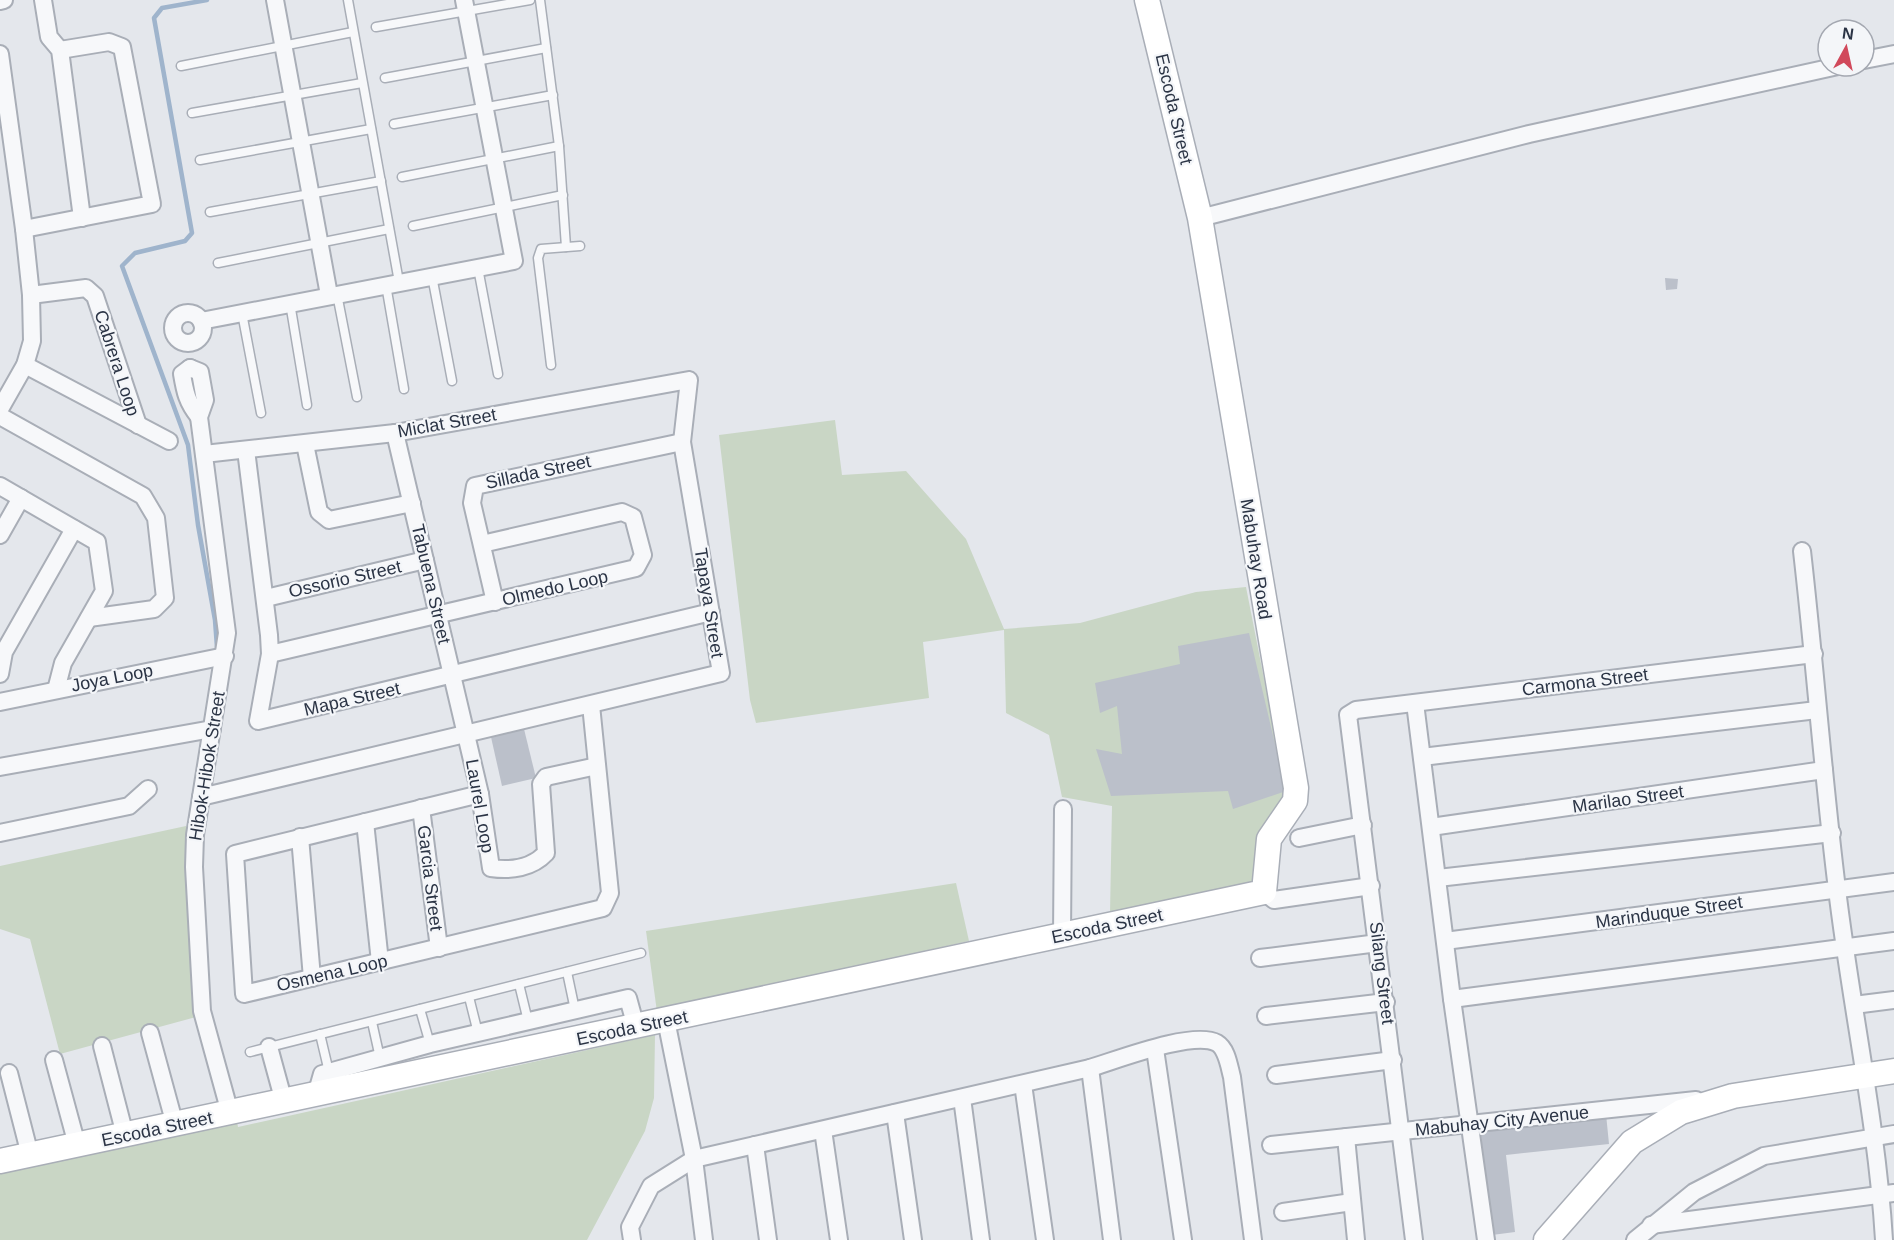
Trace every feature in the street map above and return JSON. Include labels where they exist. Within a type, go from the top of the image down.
[{"type":"street","points":[[43,0],[50,38],[60,50],[82,218]]},
{"type":"street","points":[[275,0],[310,194],[333,294]]},
{"type":"street","name":"Escoda Street","points":[[1147,0],[1200,218]]},
{"type":"street","points":[[201,321],[514,261],[465,6]]},
{"type":"street","points":[[24,229],[152,204],[122,47],[109,42],[60,50]]},
{"type":"street","points":[[0,54],[24,229],[31,295],[32,341],[25,365],[0,409]]},
{"type":"street","points":[[1876,58],[1894,54]]},
{"type":"street","points":[[1200,218],[1528,134],[1816,71]]},
{"type":"street","name":"Mabuhay Road","points":[[1200,218],[1296,788],[1295,801],[1269,839],[1264,892]]},
{"type":"street","name":"Cabrera Loop","points":[[31,295],[87,288],[95,296],[138,425]]},
{"type":"street","points":[[185,313],[194,314],[201,321],[203,329],[200,338],[187,343],[175,336],[173,327],[177,318],[185,313]]},
{"type":"street","name":"Hibok-Hibok Street","points":[[187,343],[190,368],[200,372],[205,400],[199,417],[227,633],[195,835],[194,867],[202,1011],[230,1113]]},
{"type":"street","points":[[25,365],[169,441]]},
{"type":"street","name":"Miclat Street","points":[[204,454],[395,433],[689,380]]},
{"type":"street","name":"Tapaya Street","points":[[201,797],[721,673],[682,442],[689,380]]},
{"type":"street","points":[[0,416],[143,496],[156,518],[165,598],[154,609],[90,618]]},
{"type":"street","name":"Tabuena Street","points":[[395,433],[466,735]]},
{"type":"street","name":"Sillada Street","points":[[495,602],[472,503],[475,486],[682,442]]},
{"type":"street","points":[[305,444],[319,512],[329,520],[412,502]]},
{"type":"street","name":"Mapa Street","points":[[246,450],[266,598],[270,654],[258,721],[711,612]]},
{"type":"street","points":[[0,486],[98,542],[104,591],[63,663],[56,690]]},
{"type":"street","points":[[0,535],[21,498]]},
{"type":"street","name":"Olmedo Loop","points":[[270,654],[636,568],[643,555],[633,517],[622,512],[482,544]]},
{"type":"street","points":[[0,674],[4,652],[74,529]]},
{"type":"street","points":[[1802,551],[1837,889],[1874,1136],[1888,1194],[1884,1240]]},
{"type":"street","name":"Ossorio Street","points":[[266,598],[425,560]]},
{"type":"street","name":"Carmona Street","points":[[1356,710],[1814,654]]},
{"type":"street","name":"Joya Loop","points":[[0,702],[225,656]]},
{"type":"street","points":[[1415,703],[1444,942],[1486,1240]]},
{"type":"street","name":"Osmena Loop","points":[[480,794],[235,854],[244,994],[603,908],[610,893],[591,705]]},
{"type":"street","name":"Silang Street","points":[[1356,710],[1348,715],[1386,1002],[1414,1240]]},
{"type":"street","points":[[1422,757],[1817,710]]},
{"type":"street","points":[[0,767],[212,729]]},
{"type":"street","name":"Laurel Loop","points":[[466,735],[480,794],[491,868],[505,870],[536,863],[546,853],[541,784],[546,777],[597,766]]},
{"type":"street","name":"Marilao Street","points":[[1431,827],[1824,770]]},
{"type":"street","points":[[0,832],[129,806],[148,789]]},
{"type":"street","name":"Garcia Street","points":[[421,808],[439,948]]},
{"type":"street","points":[[1062,936],[1063,809]]},
{"type":"street","points":[[365,822],[380,962]]},
{"type":"street","points":[[1299,838],[1363,825]]},
{"type":"street","points":[[1438,878],[1832,833]]},
{"type":"street","points":[[300,837],[312,978]]},
{"type":"street","name":"Marinduque Street","points":[[1444,942],[1894,882]]},
{"type":"street","points":[[1264,892],[1274,900],[1371,886]]},
{"type":"street","name":"Escoda Street","points":[[0,1161],[1264,892]]},
{"type":"street","points":[[1452,999],[1894,941]]},
{"type":"street","points":[[1260,958],[1378,943]]},
{"type":"street","points":[[315,1095],[322,1074],[430,1044],[628,998],[636,1027]]},
{"type":"street","points":[[1854,1005],[1894,1000]]},
{"type":"street","points":[[1266,1016],[1386,1002]]},
{"type":"street","points":[[666,1020],[694,1159],[704,1240]]},
{"type":"street","points":[[150,1033],[175,1125]]},
{"type":"street","points":[[632,1240],[630,1227],[651,1186],[694,1159],[1023,1084],[1155,1049],[1203,1039],[1217,1044],[1224,1050],[1232,1077],[1253,1240]]},
{"type":"street","points":[[102,1046],[125,1135]]},
{"type":"street","points":[[270,1047],[284,1102]]},
{"type":"street","points":[[1155,1049],[1183,1240]]},
{"type":"street","points":[[54,1060],[77,1145]]},
{"type":"street","points":[[1276,1075],[1393,1060]]},
{"type":"street","points":[[1090,1068],[1112,1240]]},
{"type":"street","name":"Mabuhay City Avenue","points":[[1271,1145],[1733,1096],[1894,1071]]},
{"type":"street","points":[[9,1072],[30,1155]]},
{"type":"street","points":[[1023,1084],[1045,1240]]},
{"type":"street","name":"Mabuhay City Avenue","points":[[1546,1240],[1632,1142],[1681,1112],[1733,1096]]},
{"type":"street","points":[[962,1098],[981,1240]]},
{"type":"street","points":[[895,1113],[913,1240]]},
{"type":"street","points":[[823,1130],[839,1240]]},
{"type":"street","points":[[1635,1240],[1650,1225],[1694,1192],[1764,1156],[1894,1134]]},
{"type":"street","points":[[1346,1137],[1356,1240]]},
{"type":"street","points":[[755,1145],[768,1240]]},
{"type":"street","points":[[1650,1225],[1888,1194]]},
{"type":"street","points":[[1283,1212],[1352,1202]]},
{"type":"lane","points":[[348,0],[389,229],[392,283],[404,389]]},
{"type":"lane","points":[[376,27],[465,6],[530,0]]},
{"type":"lane","points":[[540,0],[559,146],[566,247]]},
{"type":"lane","points":[[181,66],[353,32]]},
{"type":"lane","points":[[385,78],[546,48]]},
{"type":"lane","points":[[192,113],[362,83]]},
{"type":"lane","points":[[394,124],[553,94]]},
{"type":"lane","points":[[200,160],[371,129]]},
{"type":"lane","points":[[402,177],[559,146]]},
{"type":"lane","points":[[210,212],[381,181]]},
{"type":"lane","points":[[413,226],[563,195]]},
{"type":"lane","points":[[218,263],[389,229]]},
{"type":"lane","points":[[550,365],[538,258],[542,249],[580,246]]},
{"type":"lane","points":[[478,268],[498,374]]},
{"type":"lane","points":[[432,276],[452,381]]},
{"type":"lane","points":[[333,294],[357,397]]},
{"type":"lane","points":[[290,303],[307,405]]},
{"type":"lane","points":[[242,313],[261,413]]},
{"type":"lane","points":[[250,1052],[642,953]]},
{"type":"lane","points":[[567,972],[575,1010]]},
{"type":"lane","points":[[519,984],[528,1021]]},
{"type":"lane","points":[[469,997],[478,1033]]},
{"type":"lane","points":[[420,1009],[430,1044]]},
{"type":"lane","points":[[372,1022],[380,1058]]},
{"type":"lane","points":[[320,1034],[329,1072]]},
{"type":"green space","points":[[835,420],[842,475],[906,471],[966,539],[1004,629],[1080,623],[1196,592],[1246,587],[1286,791],[1274,816],[1257,835],[1257,884],[1110,914],[1112,806],[1062,797],[1049,735],[1006,713],[1004,630],[923,642],[929,698],[756,723],[750,700],[719,435]]},
{"type":"green space","points":[[186,826],[192,1006],[196,1017],[60,1054],[30,939],[0,929],[0,866]]},
{"type":"green space","points":[[956,883],[969,941],[657,1012],[646,931]]},
{"type":"green space","points":[[655,1035],[654,1098],[645,1131],[587,1240],[0,1240],[0,1170],[237,1122],[238,1127]]},
{"type":"building","points":[[1665,278],[1678,279],[1677,289],[1666,290]]},
{"type":"building","points":[[1249,633],[1286,791],[1233,809],[1228,791],[1111,796],[1096,749],[1122,754],[1117,706],[1100,713],[1095,683],[1180,664],[1178,646]]},
{"type":"building","points":[[524,729],[536,778],[502,786],[491,737]]},
{"type":"building","points":[[1606,1114],[1609,1144],[1506,1155],[1515,1232],[1492,1235],[1480,1127]]},
{"type":"waterway","points":[[207,0],[162,8],[154,18],[192,233],[185,241],[135,253],[122,266],[188,445],[198,525],[215,620],[217,647]]}]
